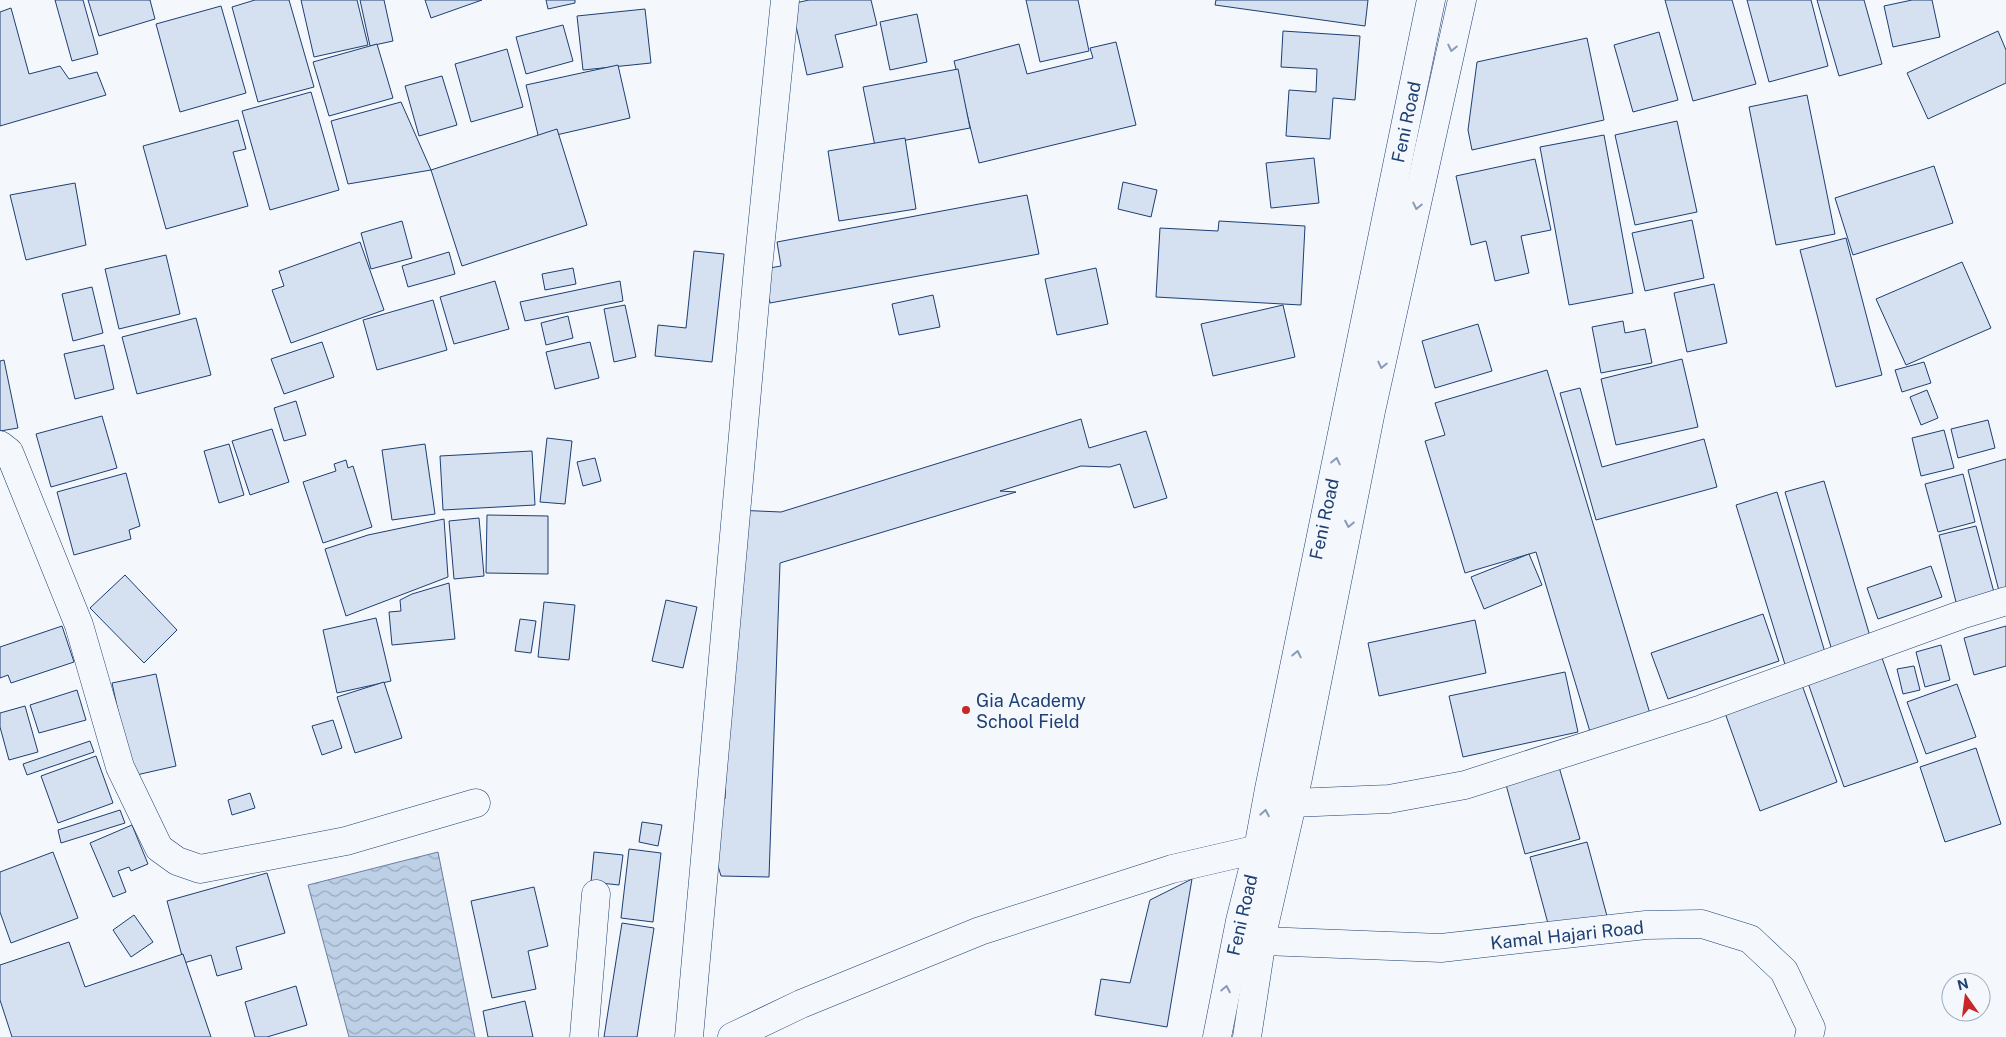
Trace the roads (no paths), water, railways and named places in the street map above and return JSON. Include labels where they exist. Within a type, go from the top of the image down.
[{"type":"street","points":[[689,1037],[758,268],[785,0]]},
{"type":"street","name":"Feni Road","points":[[1217,1037],[1240,921],[1258,849],[1431,0]]},
{"type":"street","points":[[1247,1037],[1262,941],[1372,412],[1462,0]]},
{"type":"street","points":[[0,445],[9,452],[79,625],[120,767],[159,848],[178,861],[200,869],[346,841],[476,803]]},
{"type":"street","points":[[1292,803],[1389,800],[1465,786],[1702,709],[1952,618],[2006,601]]},
{"type":"street","points":[[732,1037],[801,1004],[980,931],[1172,869],[1258,849]]},
{"type":"street","points":[[584,1037],[596,894]]},
{"type":"street","name":"Kamal Hajari Road","points":[[1262,941],[1441,948],[1646,926],[1702,924],[1750,938],[1784,971],[1811,1028],[1809,1037]]},
{"type":"water","points":[[438,852],[475,1037],[349,1037],[308,885]]},
{"type":"place","name":"Gia Academy School Field","points":[[966,710]]}]
